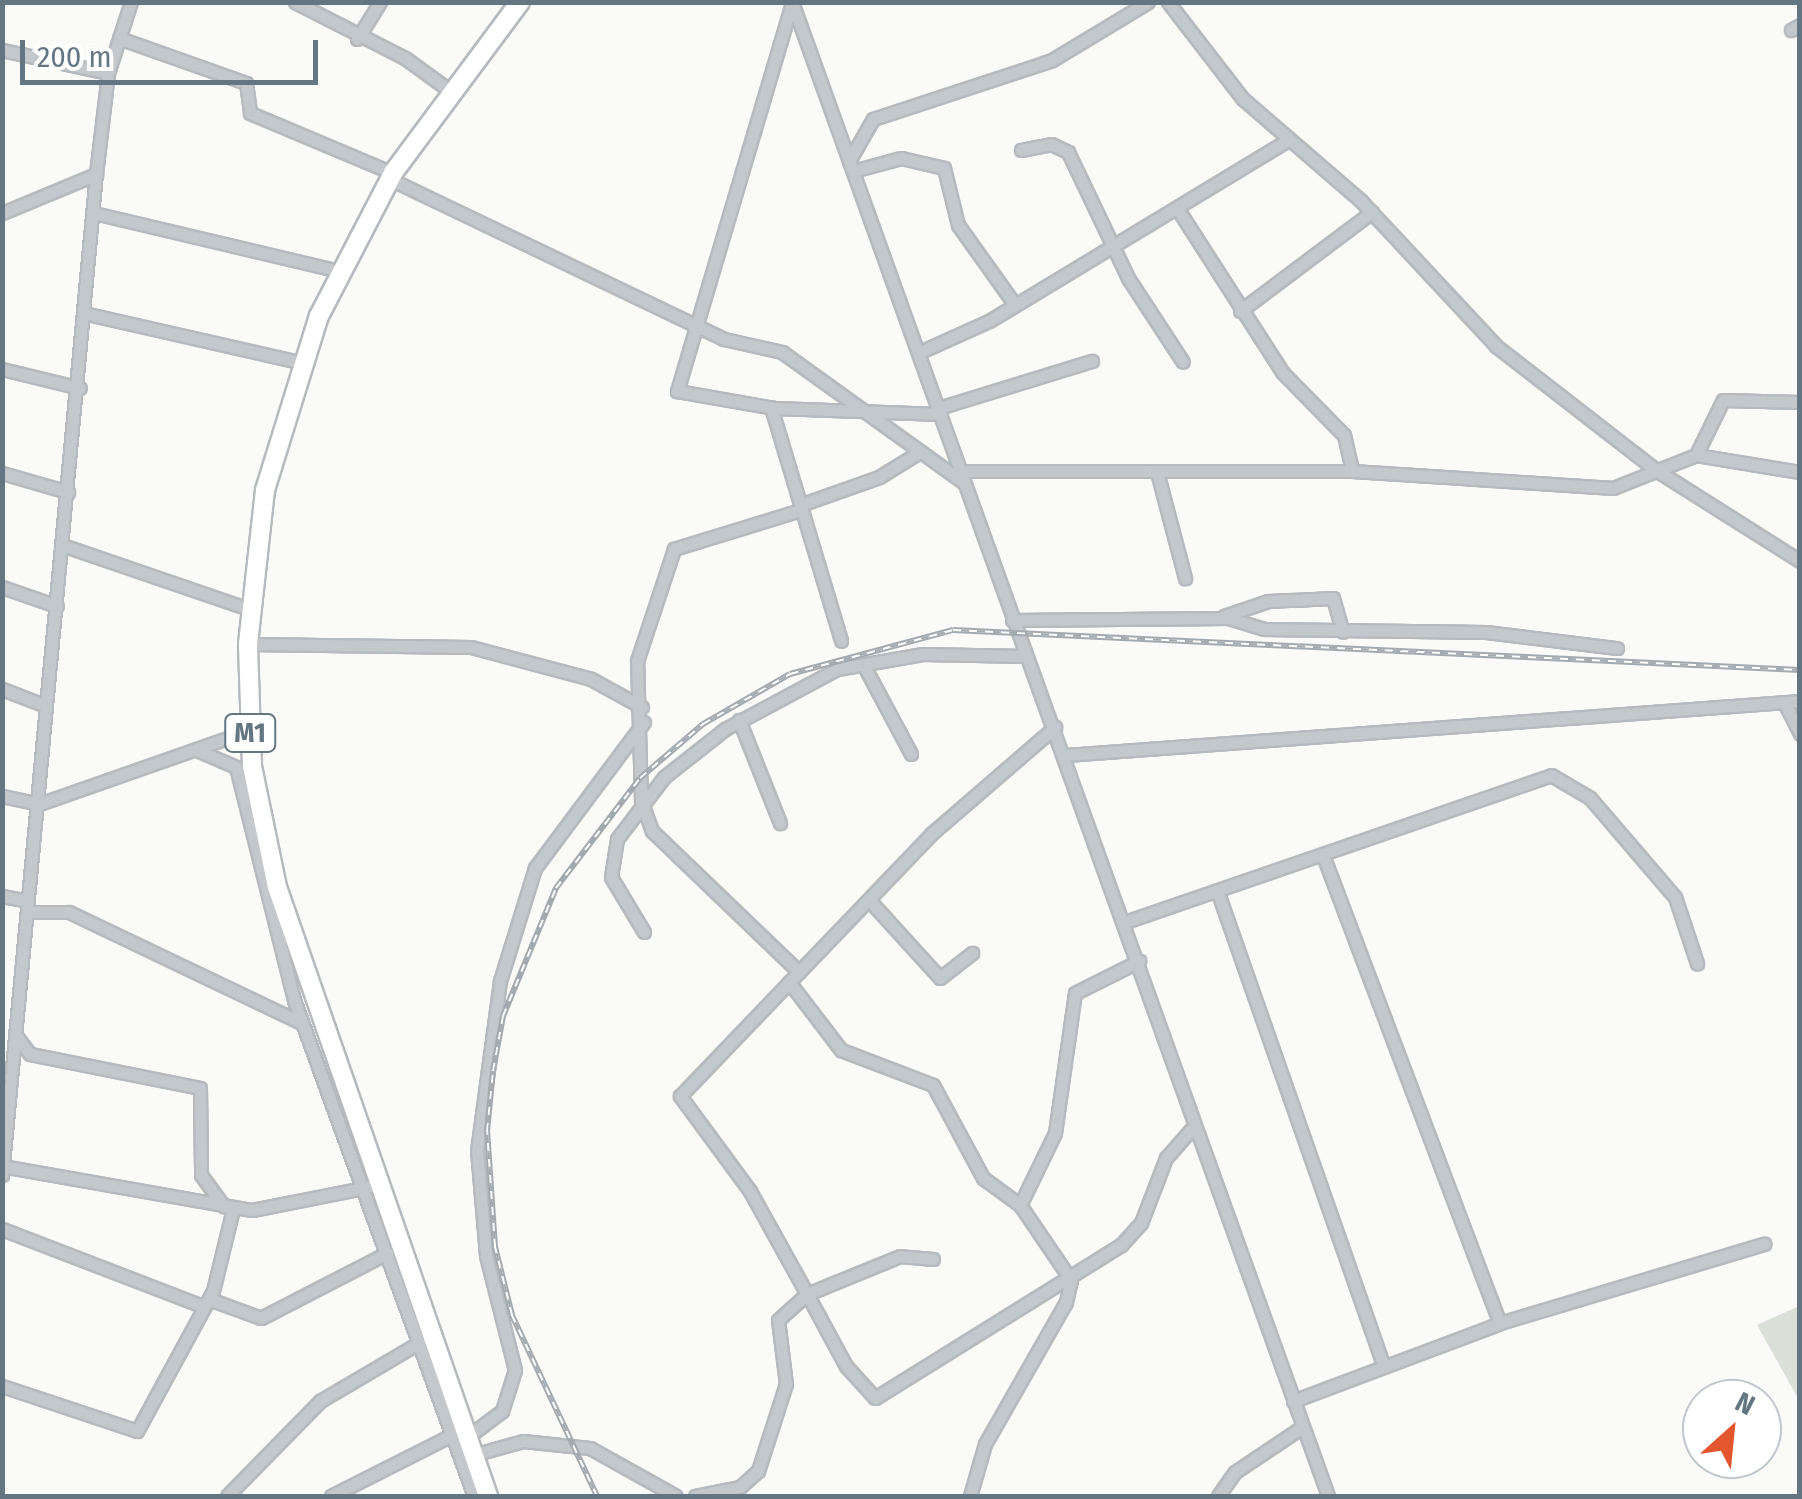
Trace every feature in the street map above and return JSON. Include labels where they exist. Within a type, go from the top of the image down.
[{"type":"main road","name":"M1","points":[[488,1496],[464,1443],[370,1187],[277,887],[250,730],[248,644],[264,490],[300,362],[338,271],[391,176],[520,2]]},
{"type":"street","points":[[295,2],[357,39],[405,58],[453,93]]},
{"type":"street","points":[[357,39],[380,2]]},
{"type":"street","points":[[851,166],[874,119],[1052,60],[1148,2]]},
{"type":"street","points":[[1168,2],[1230,84],[1372,212],[1496,346],[1656,470],[1800,561]]},
{"type":"street","points":[[792,3],[920,352],[1012,620],[1066,755],[1328,1496]]},
{"type":"street","points":[[792,3],[694,325],[678,393],[770,408],[940,411],[1092,361]]},
{"type":"street","points":[[2,1175],[62,544],[88,314],[96,174],[108,74],[128,4]]},
{"type":"street","points":[[118,38],[246,83],[250,113],[391,176],[694,325],[782,352],[918,453],[961,477],[1352,470],[1613,488],[1696,455],[1800,472]]},
{"type":"street","points":[[2,50],[108,74]]},
{"type":"street","points":[[920,352],[1015,306],[1289,140]]},
{"type":"street","points":[[1021,150],[1066,148],[1111,246],[1183,362]]},
{"type":"street","points":[[851,166],[901,158],[944,168],[958,226],[1015,306]]},
{"type":"street","points":[[2,213],[96,174]]},
{"type":"street","points":[[1177,208],[1240,312],[1292,384],[1344,435],[1352,470]]},
{"type":"street","points":[[94,212],[338,271]]},
{"type":"street","points":[[1240,312],[1372,212]]},
{"type":"street","points":[[88,314],[300,362]]},
{"type":"street","points":[[2,369],[80,388]]},
{"type":"street","points":[[1696,455],[1723,400],[1800,402]]},
{"type":"street","points":[[770,408],[840,642]]},
{"type":"street","points":[[644,932],[609,867],[641,800],[644,722],[638,654],[674,549],[879,477],[918,453]]},
{"type":"street","points":[[1157,472],[1185,578]]},
{"type":"street","points":[[2,473],[68,492]]},
{"type":"street","points":[[62,544],[249,609]]},
{"type":"street","points":[[2,587],[57,606]]},
{"type":"street","points":[[1220,618],[1268,601],[1333,598],[1343,632]]},
{"type":"street","points":[[1012,620],[1220,618],[1264,629],[1486,632],[1617,648]]},
{"type":"street","points":[[248,644],[470,646],[591,679],[642,708]]},
{"type":"street","points":[[641,800],[739,720],[812,679],[863,664],[923,654],[1026,656]]},
{"type":"street","points":[[863,664],[911,754]]},
{"type":"street","points":[[2,688],[46,706]]},
{"type":"street","points":[[1784,702],[1800,734]]},
{"type":"street","points":[[1066,755],[1800,702]]},
{"type":"street","points":[[739,720],[780,824]]},
{"type":"street","points":[[331,1496],[464,1443],[502,1411],[515,1370],[486,1255],[478,1151],[500,981],[535,868],[644,722]]},
{"type":"street","points":[[1055,727],[970,796],[679,1099],[750,1191],[858,1383],[885,1398],[1071,1280],[1131,1236],[1160,1167],[1194,1126]]},
{"type":"street","points":[[2,796],[39,804],[250,730]]},
{"type":"street","points":[[199,751],[236,768],[270,923],[302,1024],[370,1187],[387,1253],[464,1443],[474,1496]]},
{"type":"street","points":[[1125,922],[1324,858],[1552,775],[1590,798],[1675,896],[1697,964]]},
{"type":"street","points":[[641,800],[663,845],[739,908],[799,972]]},
{"type":"street","points":[[1324,858],[1500,1323]]},
{"type":"street","points":[[1218,892],[1384,1367]]},
{"type":"street","points":[[2,896],[28,907],[69,912],[302,1024]]},
{"type":"street","points":[[869,900],[940,978],[972,953]]},
{"type":"street","points":[[1020,1205],[1055,1133],[1075,994],[1139,961]]},
{"type":"street","points":[[790,982],[848,1054],[933,1085],[984,1178],[1020,1205],[1071,1280],[1066,1302],[990,1433],[970,1496]]},
{"type":"street","points":[[17,1037],[30,1054],[200,1088],[201,1175],[228,1208]]},
{"type":"street","points":[[3,1166],[228,1208],[267,1210],[370,1187]]},
{"type":"street","points":[[2,1386],[137,1431],[207,1303],[228,1208]]},
{"type":"street","points":[[2,1229],[207,1303],[261,1318],[387,1253]]},
{"type":"street","points":[[1293,1401],[1500,1323],[1764,1244]]},
{"type":"street","points":[[695,1496],[740,1487],[758,1471],[786,1384],[778,1320],[807,1294],[900,1256],[933,1259]]},
{"type":"street","points":[[227,1496],[320,1400],[420,1342]]},
{"type":"street","points":[[1218,1496],[1235,1472],[1302,1427]]},
{"type":"street","points":[[464,1443],[524,1441],[590,1448],[676,1496]]},
{"type":"shaded area","points":[[1799,1306],[1799,1400],[1757,1325]]},
{"type":"railway","points":[[597,1496],[512,1315],[495,1247],[487,1131],[493,1071],[503,1016],[556,888],[640,778],[703,724],[790,674],[953,630],[1800,670]]}]
